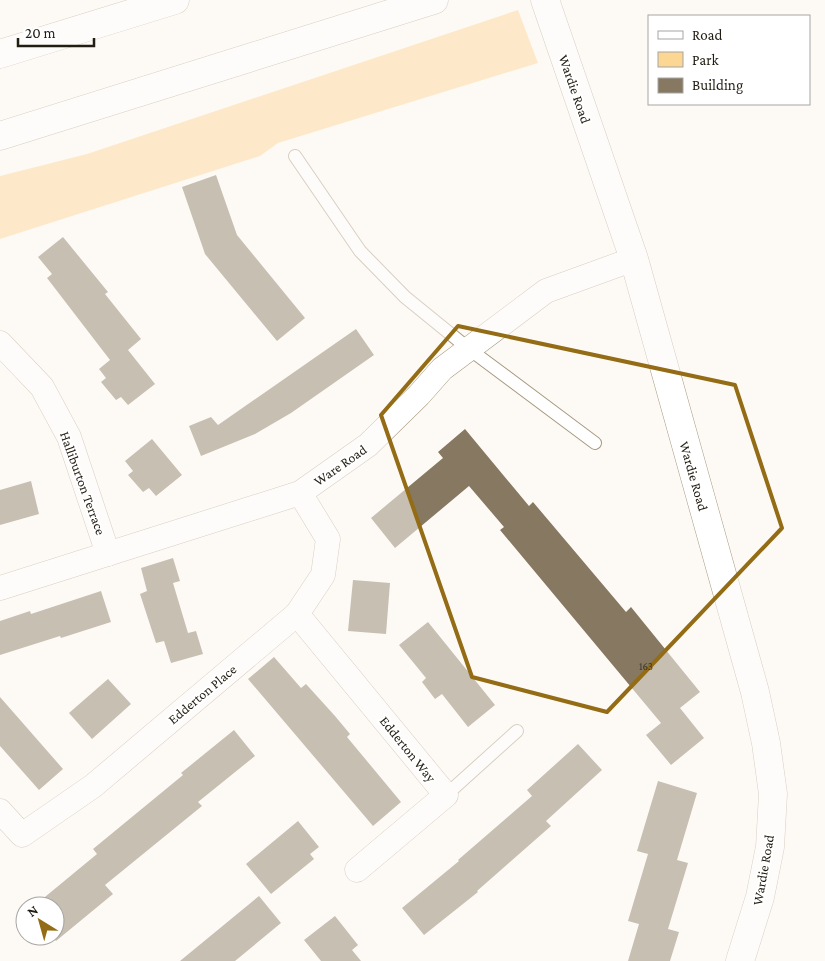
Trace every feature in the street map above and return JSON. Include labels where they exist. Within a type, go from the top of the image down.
[{"type":"main road","points":[[0,54],[175,0]]},
{"type":"main road","points":[[0,136],[434,0]]},
{"type":"main road","name":"Wardie Road","points":[[545,0],[634,259],[752,682],[766,744],[773,794],[770,847],[760,897],[740,961]]},
{"type":"street","name":"Ware Road","points":[[0,588],[300,492],[368,445],[419,395],[442,368],[546,291],[634,259]]},
{"type":"street","name":"Halliburton Terrace","points":[[0,343],[42,387],[69,437],[108,554]]},
{"type":"street","name":"Edderton Place","points":[[0,811],[22,835],[93,786],[297,614],[323,575],[328,539],[300,492]]},
{"type":"street","name":"Edderton Way","points":[[297,614],[446,795],[357,870]]},
{"type":"lane","points":[[295,156],[360,251],[406,297],[469,349],[595,443]]},
{"type":"lane","points":[[446,795],[517,731]]},
{"type":"highlighted area","points":[[458,326],[735,385],[782,528],[607,712],[472,677],[381,415]]},
{"type":"green space","points":[[518,10],[538,63],[278,143],[260,156],[0,239],[0,176],[87,154]]},
{"type":"building","points":[[216,175],[237,235],[305,318],[277,341],[205,254],[182,187]]},
{"type":"building","points":[[63,237],[108,292],[105,294],[141,339],[128,350],[155,384],[128,405],[121,397],[116,400],[101,382],[106,378],[99,369],[110,360],[47,278],[52,274],[38,257]]},
{"type":"building","points":[[356,329],[374,355],[291,413],[255,434],[201,456],[189,426],[211,417],[218,425]]},
{"type":"building","points":[[465,429],[529,506],[533,502],[626,612],[631,607],[700,692],[680,708],[704,738],[671,765],[646,735],[661,723],[500,530],[504,527],[469,486],[395,548],[371,518],[443,458],[438,452]]},
{"type":"building","points":[[152,439],[182,475],[156,496],[149,488],[143,492],[128,475],[133,471],[125,461]]},
{"type":"building","points":[[31,481],[39,514],[0,525],[0,490]]},
{"type":"building","points":[[173,558],[180,581],[173,583],[188,633],[196,631],[203,654],[171,663],[164,641],[156,643],[140,594],[147,591],[141,568]]},
{"type":"building","points":[[353,580],[390,583],[386,634],[348,631]]},
{"type":"building","points":[[101,591],[111,622],[0,655],[0,621],[30,611],[31,614]]},
{"type":"building","points":[[428,622],[495,705],[468,727],[442,694],[435,699],[422,682],[426,678],[399,645]]},
{"type":"building","points":[[274,657],[301,688],[306,684],[335,716],[350,734],[347,737],[401,802],[373,826],[248,679]]},
{"type":"building","points":[[108,679],[131,704],[92,739],[69,713]]},
{"type":"building","points":[[0,697],[63,769],[39,790],[0,746]]},
{"type":"building","points":[[234,730],[255,756],[198,802],[202,806],[105,885],[113,894],[65,934],[65,896],[46,896],[97,854],[93,849],[183,775],[181,773]]},
{"type":"building","points":[[578,744],[602,770],[546,821],[551,826],[478,892],[424,935],[402,908],[459,861],[532,796],[527,790]]},
{"type":"building","points":[[658,781],[697,793],[677,860],[688,863],[668,929],[679,932],[670,961],[628,961],[639,924],[628,921],[648,854],[637,851]]},
{"type":"building","points":[[298,821],[319,847],[310,854],[314,859],[271,894],[246,864]]},
{"type":"building","points":[[259,896],[281,923],[235,961],[180,961]]},
{"type":"building","points":[[335,916],[358,945],[352,950],[361,961],[321,961],[304,940]]}]
